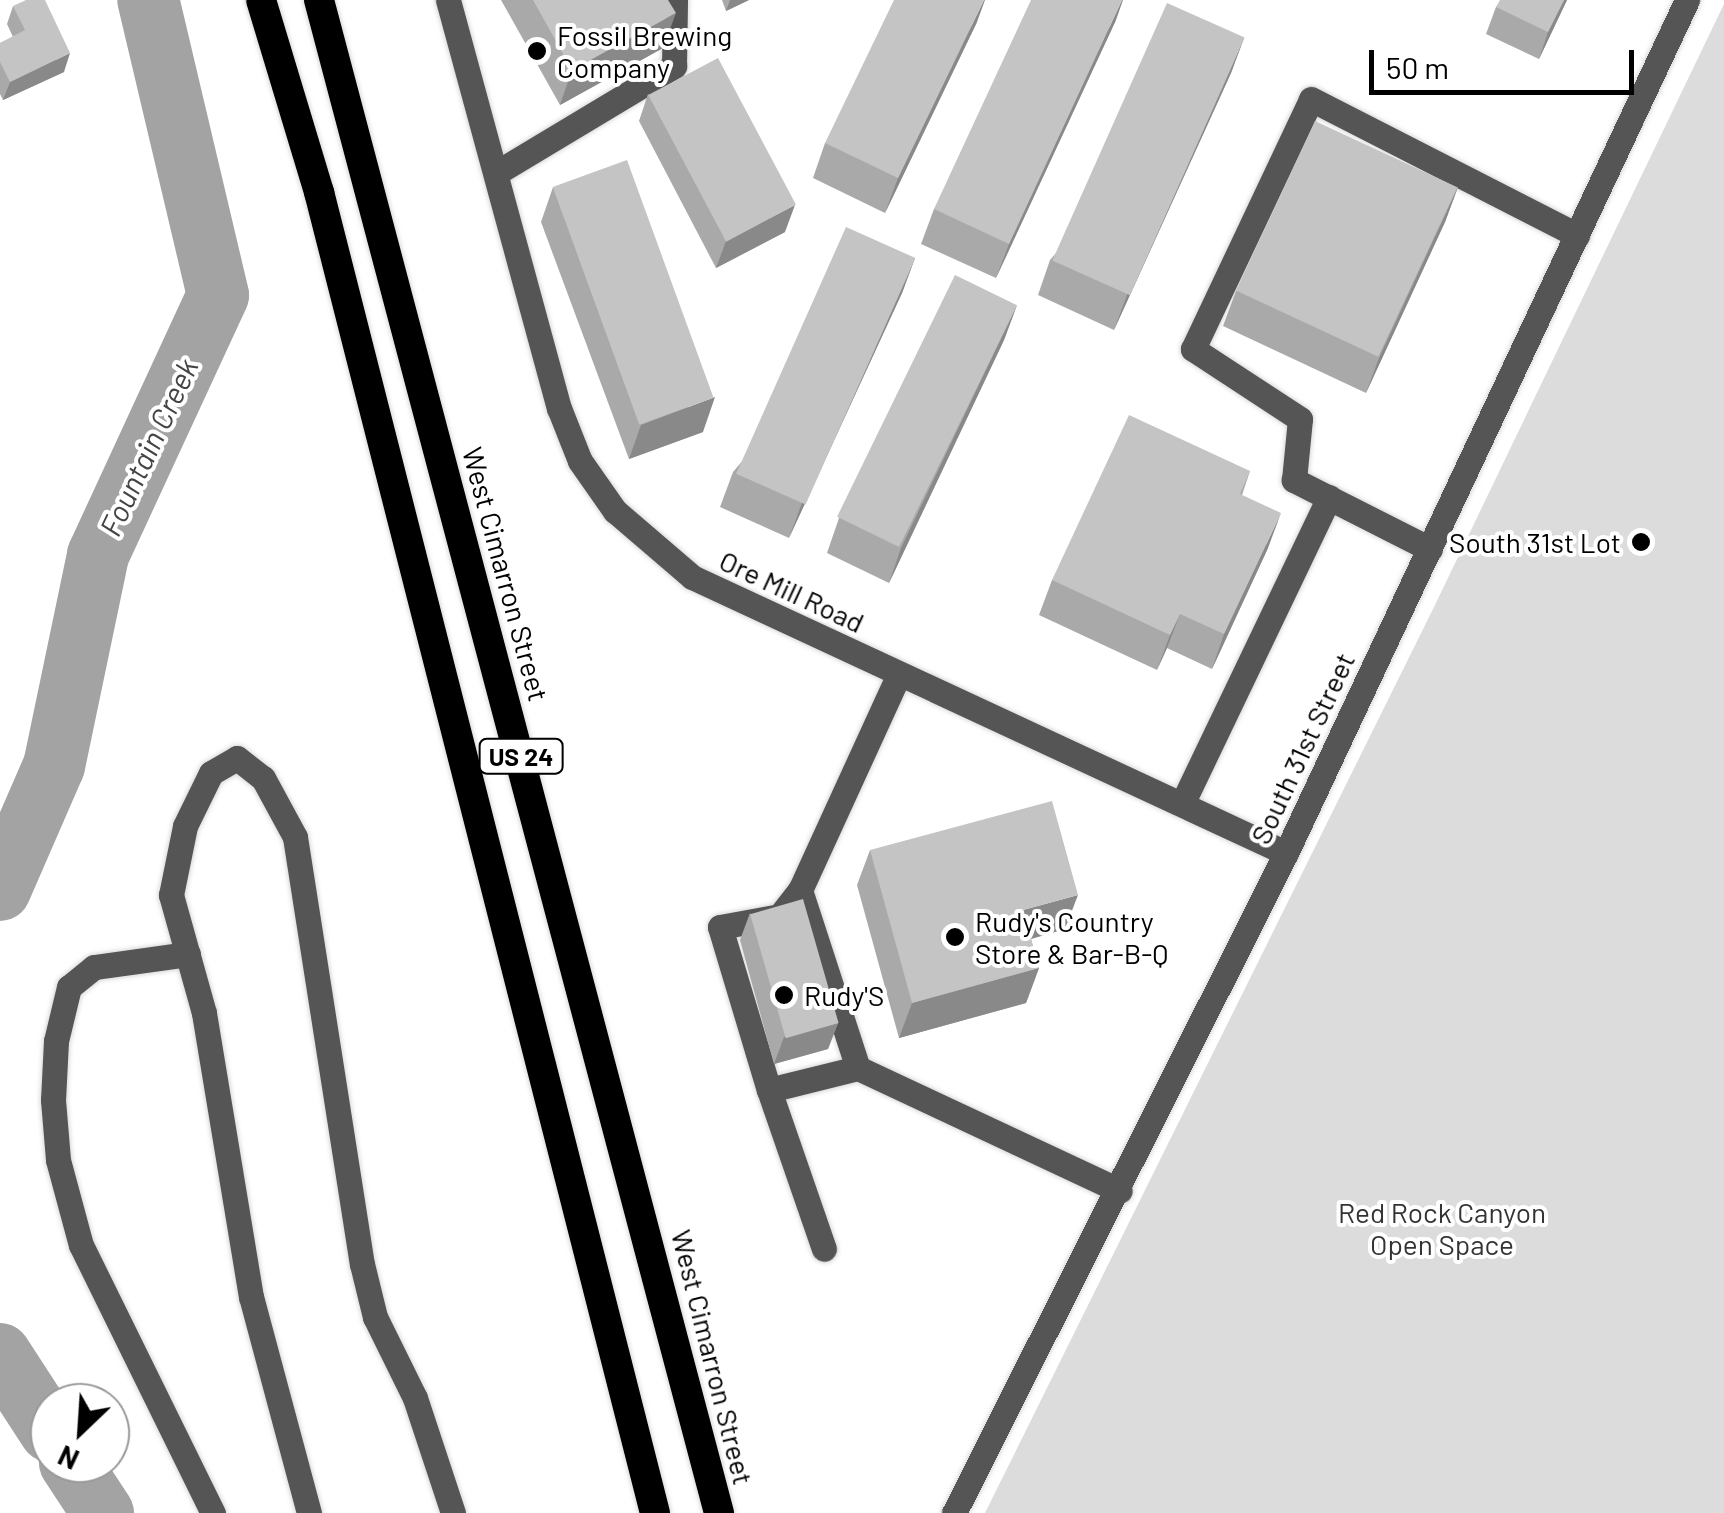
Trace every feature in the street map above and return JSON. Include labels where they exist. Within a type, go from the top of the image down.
[{"type":"highway","name":"US 24","points":[[261,0],[319,192],[655,1513]]},
{"type":"highway","name":"West Cimarron Street","points":[[319,0],[719,1513]]},
{"type":"highway","points":[[633,1424],[638,1513]]},
{"type":"highway","points":[[711,1480],[727,1513]]},
{"type":"street","name":"Ore Mill Road","points":[[448,0],[559,408],[580,462],[615,512],[692,577],[1183,802],[1286,854]]},
{"type":"street","points":[[496,174],[674,66],[675,0]]},
{"type":"street","name":"South 31st Street","points":[[954,1513],[1120,1191],[1286,854],[1687,0]]},
{"type":"street","points":[[1430,550],[1294,480],[1300,419],[1192,349],[1312,99],[1578,234]]},
{"type":"street","points":[[1183,802],[1329,497]]},
{"type":"street","points":[[824,1250],[769,1090],[720,927],[780,916],[800,890],[899,674]]},
{"type":"street","points":[[309,1513],[251,1296],[229,1148],[188,954],[170,895],[185,826],[211,773],[236,758],[263,778],[295,837],[362,1264],[375,1317],[414,1398],[453,1513]]},
{"type":"street","points":[[800,890],[858,1068]]},
{"type":"street","points":[[188,954],[94,967],[70,987],[56,1040],[52,1100],[58,1160],[82,1245],[213,1513]]},
{"type":"street","points":[[769,1090],[858,1068],[1120,1191]]},
{"type":"green space","name":"Red Rock Canyon Open Space","points":[[1724,4],[1724,1513],[985,1513],[1434,607]]},
{"type":"building","points":[[26,0],[45,0],[70,53],[10,82],[0,62],[0,43],[25,30],[13,6]]},
{"type":"building","points":[[533,0],[668,0],[676,13],[572,70]]},
{"type":"building","points":[[894,0],[984,0],[898,178],[825,143]]},
{"type":"building","points":[[1031,0],[1122,0],[1009,244],[934,209]]},
{"type":"building","points":[[1500,0],[1564,0],[1548,32],[1496,7]]},
{"type":"building","points":[[1167,3],[1245,38],[1130,295],[1052,261]]},
{"type":"building","points":[[718,58],[796,205],[726,242],[648,95]]},
{"type":"building","points":[[1315,121],[1457,187],[1378,357],[1236,290]]},
{"type":"building","points":[[627,160],[714,398],[639,425],[553,187]]},
{"type":"building","points":[[846,227],[915,258],[806,505],[736,474]]},
{"type":"building","points":[[955,275],[1017,305],[899,547],[837,517]]},
{"type":"building","points":[[1129,415],[1250,471],[1240,494],[1281,513],[1224,634],[1180,614],[1170,635],[1052,580]]},
{"type":"building","name":"Rudy's Country Store & Bar-B-Q","points":[[1052,801],[1078,895],[1023,910],[1039,968],[912,1003],[870,850]]},
{"type":"building","points":[[803,899],[839,1023],[786,1038],[750,914]]},
{"type":"waterway","name":"Fountain Creek","points":[[0,890],[54,766],[98,555],[218,295],[148,0]]},
{"type":"waterway","name":"Fountain Creek","points":[[0,1354],[30,1400]]},
{"type":"waterway","name":"Fountain Creek","points":[[83,1483],[103,1513]]},
{"type":"place","name":"Fossil Brewing Company","points":[[537,51]]},
{"type":"place","name":"South 31st Lot","points":[[1641,542]]},
{"type":"place","name":"Rudy's Country Store & Bar-B-Q","points":[[955,937]]},
{"type":"place","name":"Rudy'S","points":[[784,995]]}]
